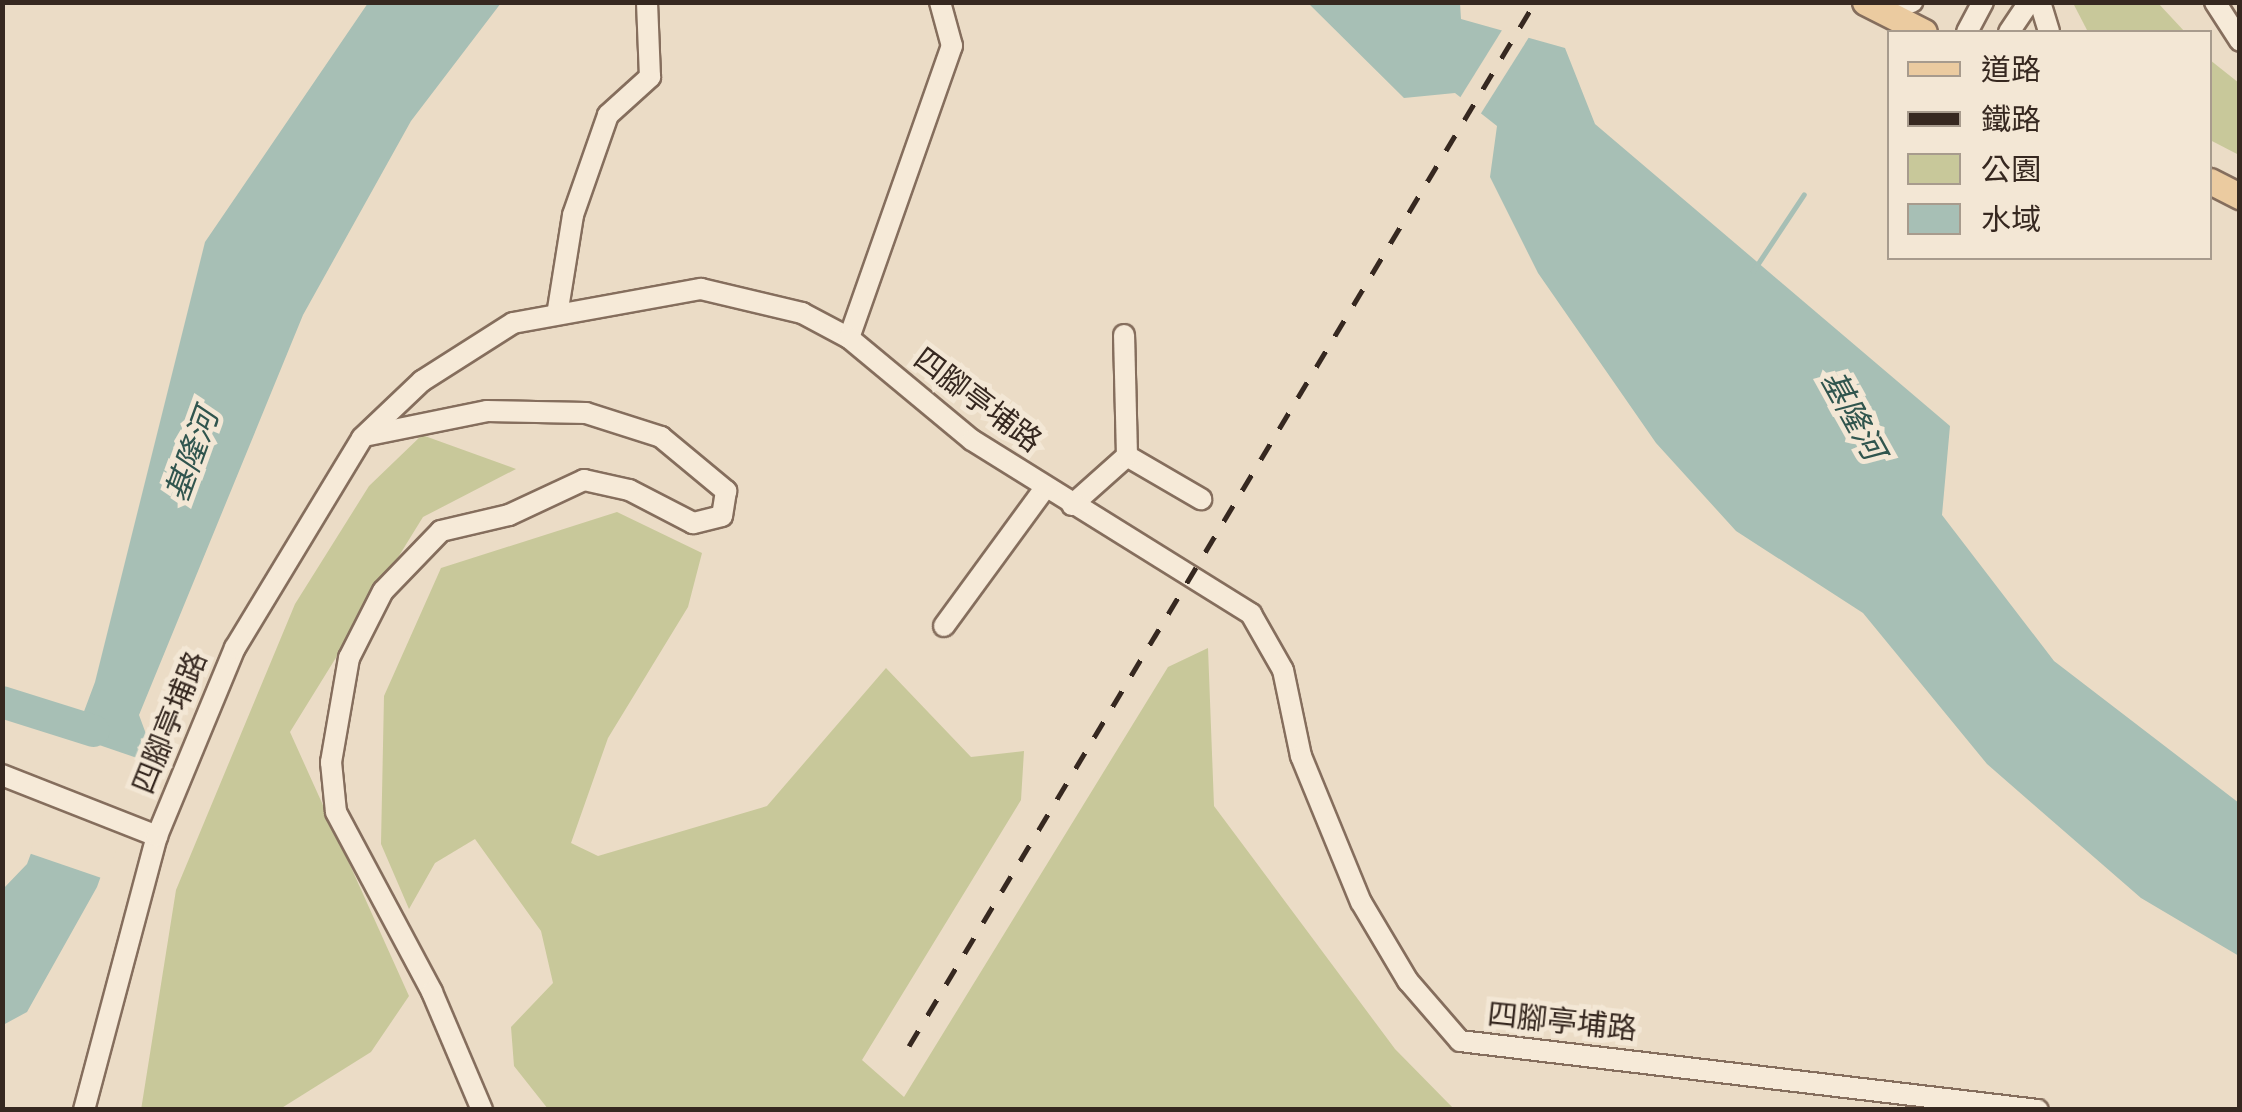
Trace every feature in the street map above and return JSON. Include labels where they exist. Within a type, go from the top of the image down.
[{"type":"main road","points":[[1874,7],[1920,30]]},
{"type":"main road","points":[[2212,182],[2240,196]]},
{"type":"street","points":[[558,309],[572,215],[608,115],[650,77],[647,2]]},
{"type":"street","points":[[848,338],[952,46],[940,2]]},
{"type":"street","points":[[1874,7],[1912,2]]},
{"type":"street","points":[[1968,30],[1983,2]]},
{"type":"street","points":[[2010,30],[2028,2]]},
{"type":"street","points":[[2040,2],[2049,30]]},
{"type":"street","points":[[2215,2],[2240,42]]},
{"type":"street","name":"四腳亭埔路","points":[[84,1110],[157,836],[234,648],[362,438],[422,380],[513,322],[558,309],[701,289],[802,313],[848,338],[1044,488],[1250,614],[1284,670],[1301,756],[1361,902],[1408,981],[1460,1041],[2038,1110]]},
{"type":"street","points":[[1072,505],[1126,456],[1124,335]]},
{"type":"street","points":[[362,438],[487,411],[586,414],[661,437],[726,491],[722,516],[693,524],[629,490],[584,480],[509,515],[442,531],[383,591],[349,658],[331,762],[336,812],[432,992],[482,1110]]},
{"type":"street","points":[[1126,456],[1201,498]]},
{"type":"street","points":[[944,626],[1044,488]]},
{"type":"street","points":[[2,776],[136,821],[157,836]]},
{"type":"green space","points":[[2073,3],[2158,3],[2183,30],[2087,30]]},
{"type":"green space","points":[[2212,62],[2239,83],[2239,155],[2212,141]]},
{"type":"green space","points":[[422,435],[516,469],[423,517],[290,732],[409,996],[371,1052],[280,1109],[141,1110],[176,890],[295,604],[369,486]]},
{"type":"green space","points":[[617,512],[702,553],[688,607],[608,738],[571,843],[598,856],[767,806],[886,668],[971,757],[1024,751],[1021,800],[862,1060],[904,1097],[1168,667],[1208,648],[1214,806],[1395,1049],[1454,1109],[548,1109],[514,1066],[511,1027],[553,983],[541,931],[475,839],[435,863],[409,909],[381,844],[384,696],[441,568]]},
{"type":"water","name":"基隆河","points":[[368,3],[501,3],[411,121],[303,315],[139,715],[149,742],[97,887],[27,1012],[3,1025],[3,889],[27,864],[95,682],[205,242]]},
{"type":"water","name":"基隆河","points":[[1308,3],[1460,3],[1461,19],[1565,48],[1595,124],[1950,426],[1942,515],[2054,661],[2239,803],[2239,956],[2141,898],[1987,764],[1863,613],[1736,531],[1656,443],[1538,273],[1490,177],[1497,126],[1455,93],[1404,98]]},
{"type":"pier","points":[[1504,27],[1531,34],[1478,118],[1458,101]]},
{"type":"pier","points":[[70,735],[147,761],[106,880],[29,853]]},
{"type":"waterway","points":[[1753,271],[1804,194]]},
{"type":"waterway","points":[[2,702],[94,731]]},
{"type":"railway","points":[[909,1046],[1535,2]]}]
